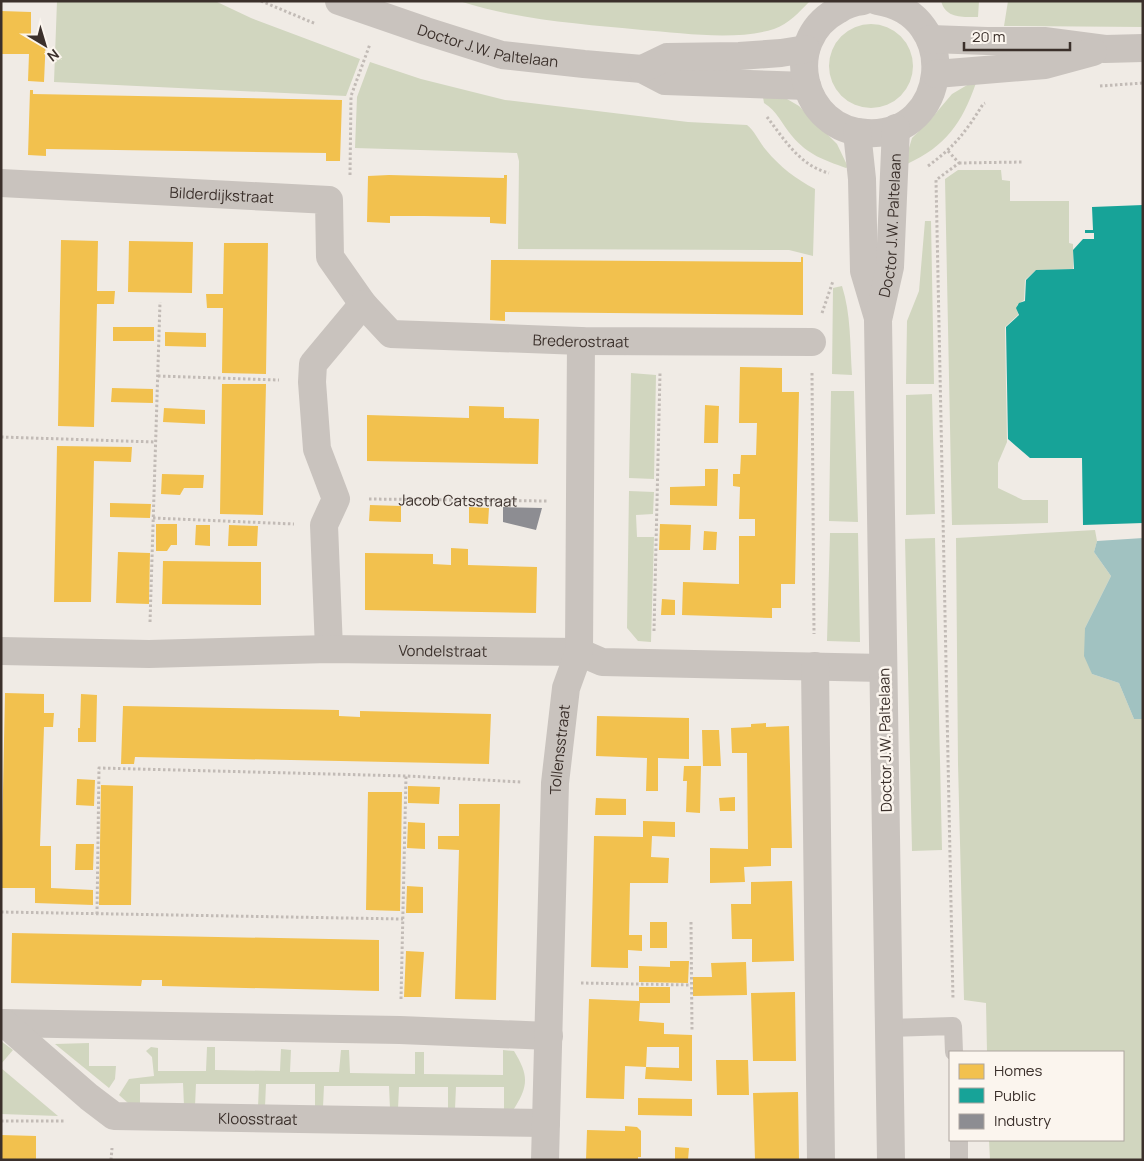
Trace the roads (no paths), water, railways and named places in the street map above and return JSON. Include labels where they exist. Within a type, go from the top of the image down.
[{"type":"street","name":"Doctor J.W. Paltelaan","points":[[338,1],[378,16],[502,55],[642,69],[665,81],[807,86]]},
{"type":"street","points":[[863,1],[845,6],[832,13],[821,23],[812,35],[806,49],[804,74],[811,97],[825,116],[835,123],[857,132],[877,133],[896,128],[916,115],[934,85],[936,74],[936,56],[930,39],[922,25],[910,13],[889,3],[877,1]]},
{"type":"street","points":[[930,39],[1044,41],[1105,49],[1143,48]]},
{"type":"street","points":[[642,69],[668,57],[748,56],[806,49]]},
{"type":"street","points":[[936,74],[1045,65],[1105,49]]},
{"type":"street","name":"Doctor J.W. Paltelaan","points":[[891,1160],[878,320],[890,267],[896,128]]},
{"type":"street","name":"Doctor J.W. Paltelaan","points":[[857,132],[862,179],[864,271],[878,320]]},
{"type":"street","name":"Bilderdijkstraat","points":[[1,183],[329,200],[330,257],[363,304]]},
{"type":"street","points":[[328,648],[324,525],[336,499],[317,449],[312,382],[313,364],[363,304]]},
{"type":"street","name":"Brederostraat","points":[[363,304],[391,334],[581,341],[812,342]]},
{"type":"street","name":"Tollensstraat","points":[[544,1160],[556,783],[566,688],[579,652],[581,341]]},
{"type":"street","name":"Vondelstraat","points":[[1,651],[149,654],[328,648],[579,652],[602,662],[883,668]]},
{"type":"street","points":[[815,666],[821,1160]]},
{"type":"street","points":[[2,1023],[400,1030],[548,1036]]},
{"type":"street","name":"Kloosstraat","points":[[2,1023],[114,1116],[546,1122]]},
{"type":"lane","points":[[889,1028],[953,1026],[954,1051]]},
{"type":"lane","points":[[958,1141],[960,1160]]},
{"type":"water","points":[[1143,538],[1143,719],[1134,719],[1119,683],[1092,674],[1084,656],[1085,628],[1111,576],[1094,552],[1097,541]]}]
